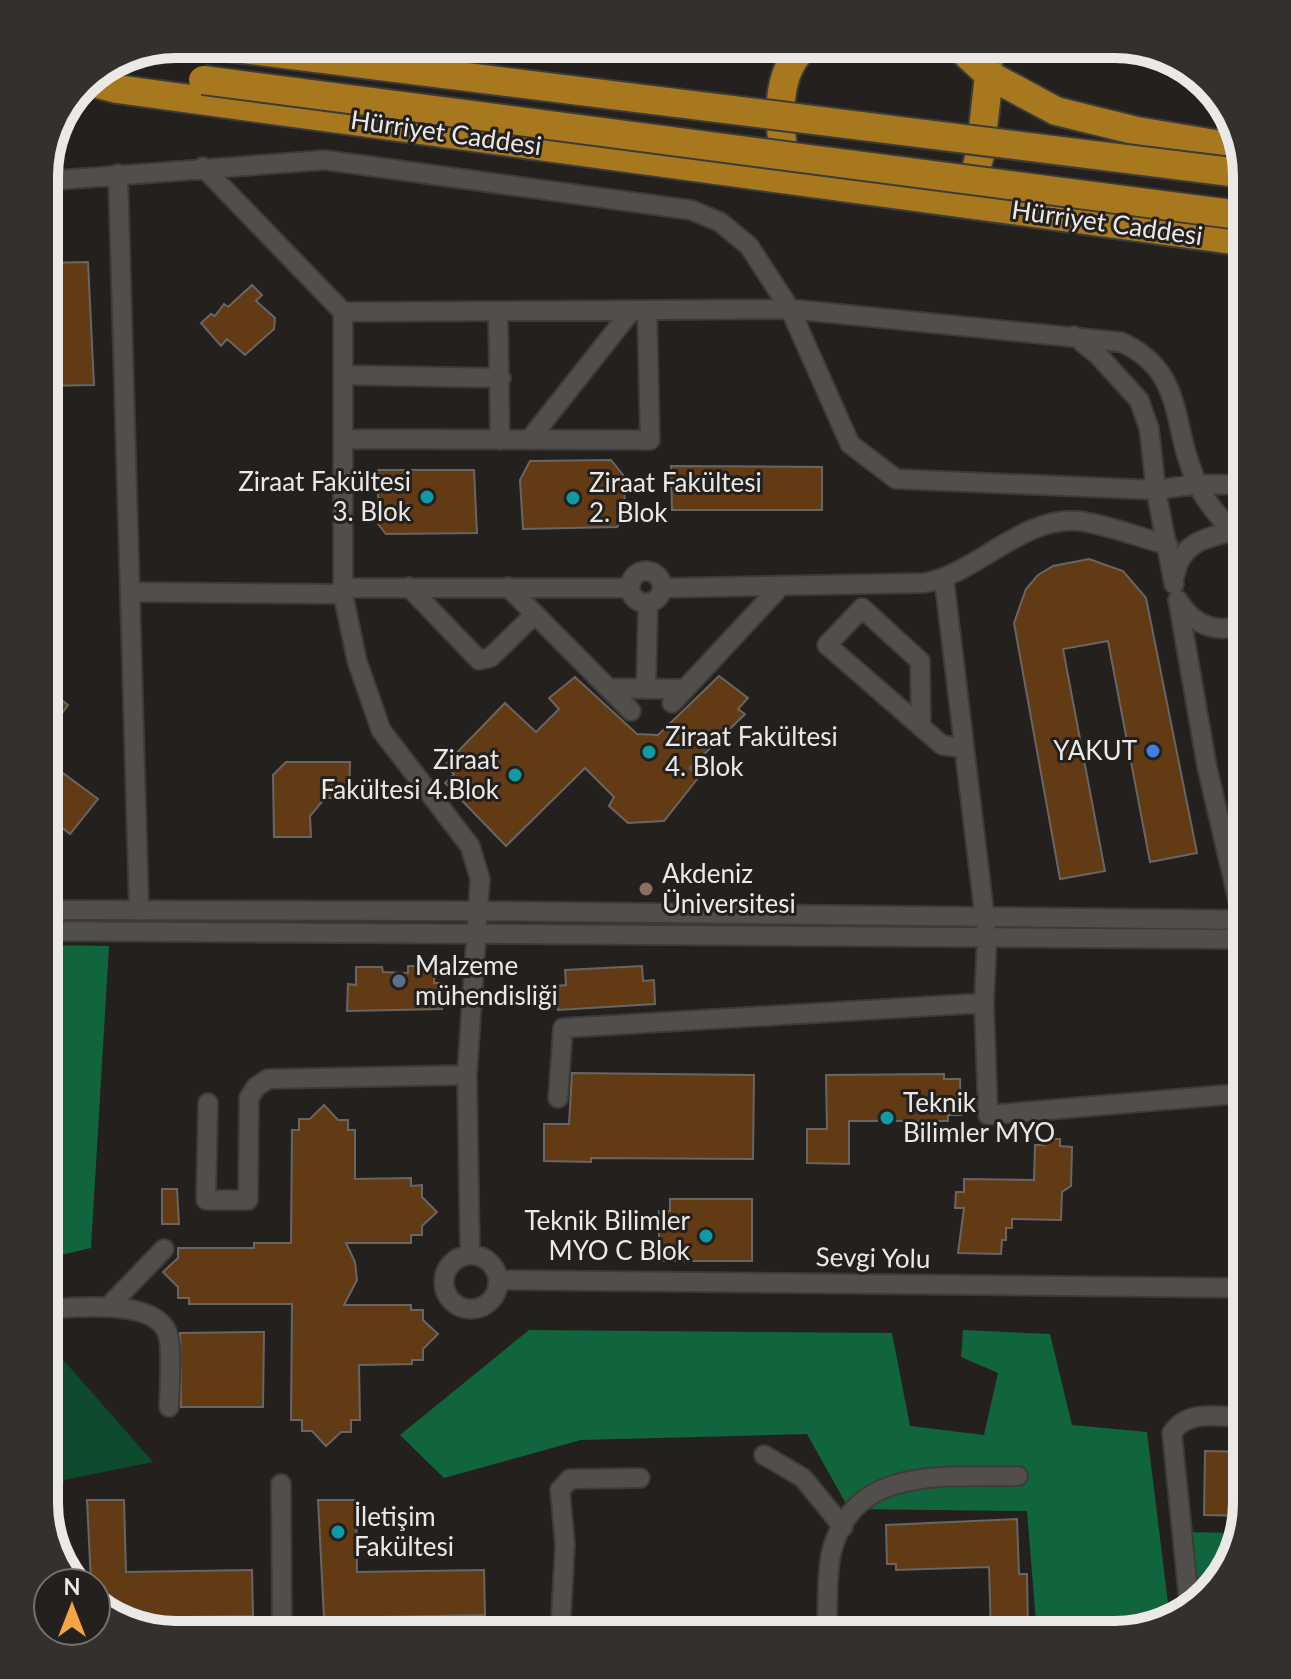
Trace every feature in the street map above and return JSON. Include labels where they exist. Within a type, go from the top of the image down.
[{"type":"highway","points":[[315,58],[1233,172]]},
{"type":"highway","points":[[795,58],[785,76],[779,127],[786,167],[806,182]]},
{"type":"highway","points":[[971,58],[989,75],[1056,111],[1137,131],[1229,146]]},
{"type":"highway","points":[[124,71],[1233,214]]},
{"type":"highway","points":[[966,203],[980,155],[989,75]]},
{"type":"highway","name":"Hürriyet Caddesi","points":[[101,85],[1233,240]]},
{"type":"main road","points":[[989,75],[991,58]]},
{"type":"street","points":[[58,180],[325,160],[691,210],[720,222],[749,246],[790,309],[850,444],[896,479],[1156,490],[1197,484],[1233,485]]},
{"type":"street","points":[[203,167],[343,312],[343,591],[357,661],[381,730],[470,846],[480,879],[479,931],[467,1075],[470,1255]]},
{"type":"street","points":[[118,174],[139,911]]},
{"type":"street","points":[[343,312],[790,309],[1072,334],[1121,342],[1146,353],[1161,370],[1197,484],[1233,528]]},
{"type":"street","points":[[529,440],[640,310]]},
{"type":"street","points":[[343,439],[650,440],[640,310]]},
{"type":"street","points":[[498,311],[500,440]]},
{"type":"street","points":[[1072,334],[1098,355],[1139,400],[1149,428],[1156,490],[1207,767],[1233,872]]},
{"type":"street","points":[[343,375],[501,378]]},
{"type":"street","points":[[663,588],[780,587],[944,579],[1040,526],[1077,521],[1168,545]]},
{"type":"street","points":[[1233,534],[1207,536],[1182,555],[1176,592],[1198,623],[1213,628],[1233,627]]},
{"type":"street","points":[[648,571],[659,577],[663,588],[657,600],[648,603],[634,598],[630,588],[636,575],[648,571]]},
{"type":"street","points":[[944,579],[987,936],[984,1003],[988,1115],[1233,1094]]},
{"type":"street","points":[[130,592],[343,591],[409,587],[630,588]]},
{"type":"street","points":[[409,587],[479,660],[491,657],[535,614]]},
{"type":"street","points":[[508,587],[631,711]]},
{"type":"street","points":[[672,703],[780,587]]},
{"type":"street","points":[[646,689],[648,603]]},
{"type":"street","points":[[921,727],[920,661],[862,608],[827,645],[921,727],[942,745],[963,748]]},
{"type":"street","points":[[608,688],[685,689]]},
{"type":"street","points":[[58,910],[480,911],[1233,920]]},
{"type":"street","points":[[58,931],[479,931],[1233,940]]},
{"type":"street","points":[[558,1098],[563,1028],[984,1003]]},
{"type":"street","points":[[208,1103],[206,1200],[248,1200],[249,1098],[256,1087],[268,1079],[398,1085],[467,1075]]},
{"type":"street","points":[[108,1307],[164,1249]]},
{"type":"street","points":[[470,1255],[489,1262],[498,1280],[497,1291],[483,1306],[463,1307],[453,1302],[444,1283],[451,1264],[470,1255]]},
{"type":"street","name":"Sevgi Yolu","points":[[498,1280],[1233,1288]]},
{"type":"street","points":[[58,1309],[108,1307],[144,1313],[158,1320],[168,1333],[169,1407]]},
{"type":"street","points":[[1188,1595],[1172,1433],[1181,1422],[1194,1417],[1233,1418]]},
{"type":"street","points":[[764,1455],[803,1478],[843,1527]]},
{"type":"street","points":[[828,1621],[831,1557],[843,1527],[869,1496],[897,1481],[1018,1476]]},
{"type":"street","points":[[561,1621],[565,1545],[560,1490],[570,1479],[640,1478]]},
{"type":"street","points":[[281,1484],[282,1621]]},
{"type":"green space","points":[[58,945],[109,946],[91,1248],[58,1256]]},
{"type":"green space","points":[[529,1330],[892,1333],[910,1426],[984,1435],[998,1373],[961,1357],[963,1330],[1050,1334],[1072,1425],[1147,1432],[1169,1608],[1138,1619],[1036,1621],[1027,1511],[849,1509],[807,1434],[581,1440],[444,1478],[400,1435]]},
{"type":"green space","points":[[58,1354],[153,1462],[64,1480],[59,1515]]},
{"type":"green space","points":[[1182,1532],[1229,1533],[1217,1562],[1193,1592]]},
{"type":"building","points":[[88,262],[94,385],[58,386],[58,263]]},
{"type":"building","points":[[252,285],[262,295],[256,301],[275,318],[274,329],[245,355],[227,339],[221,346],[201,323],[211,314],[215,316],[224,304],[228,307]]},
{"type":"building","name":"Ziraat Fakültesi 2. Blok","points":[[611,460],[623,475],[626,516],[617,527],[523,529],[520,480],[530,461]]},
{"type":"building","points":[[671,466],[822,467],[822,510],[672,510]]},
{"type":"building","name":"Ziraat Fakültesi 3. Blok","points":[[378,470],[474,470],[477,533],[386,534],[378,524]]},
{"type":"building","name":"YAKUT","points":[[1089,559],[1123,571],[1146,598],[1197,853],[1150,862],[1108,641],[1063,649],[1105,871],[1060,879],[1014,623],[1026,589],[1038,575],[1053,566]]},
{"type":"building","points":[[719,676],[748,698],[738,709],[745,714],[690,768],[698,778],[664,821],[628,823],[609,806],[614,797],[585,768],[506,846],[445,783],[454,774],[445,765],[505,703],[536,732],[559,709],[549,698],[575,677],[637,734],[658,735]]},
{"type":"building","points":[[58,697],[68,705],[58,719]]},
{"type":"building","points":[[286,762],[350,762],[349,798],[325,798],[310,816],[311,837],[274,837],[273,775]]},
{"type":"building","points":[[58,769],[98,799],[70,834],[58,824]]},
{"type":"building","points":[[408,966],[435,966],[434,983],[442,983],[442,1009],[347,1011],[348,984],[356,985],[356,967],[382,967],[383,972],[408,973]]},
{"type":"building","points":[[642,966],[643,981],[654,980],[655,1004],[558,1010],[557,986],[566,985],[565,970]]},
{"type":"building","points":[[572,1073],[754,1075],[753,1159],[591,1158],[591,1162],[544,1161],[544,1124],[569,1124]]},
{"type":"building","name":"Teknik Bilimler MYO","points":[[944,1074],[944,1079],[960,1079],[961,1115],[948,1115],[948,1121],[849,1121],[849,1164],[807,1163],[807,1129],[827,1129],[826,1075]]},
{"type":"building","points":[[324,1105],[338,1120],[348,1120],[348,1130],[355,1130],[355,1179],[411,1178],[411,1186],[422,1185],[422,1197],[437,1212],[422,1226],[422,1235],[411,1235],[411,1243],[346,1243],[355,1262],[357,1280],[344,1305],[411,1305],[411,1310],[423,1310],[423,1320],[438,1334],[423,1349],[423,1360],[412,1360],[412,1364],[359,1365],[360,1420],[351,1420],[351,1432],[341,1432],[326,1446],[312,1431],[302,1431],[302,1420],[291,1420],[292,1304],[189,1304],[189,1298],[178,1298],[178,1287],[163,1272],[178,1258],[178,1248],[254,1248],[254,1243],[291,1243],[292,1130],[299,1130],[299,1119],[310,1119]]},
{"type":"building","points":[[1045,1139],[1060,1139],[1060,1146],[1072,1147],[1071,1186],[1062,1192],[1061,1220],[1012,1219],[1012,1228],[1006,1228],[1006,1240],[1002,1240],[1001,1254],[958,1253],[964,1208],[955,1208],[956,1192],[964,1192],[964,1179],[1034,1180],[1035,1145],[1045,1145]]},
{"type":"building","points":[[162,1189],[177,1189],[179,1224],[162,1224]]},
{"type":"building","name":"Teknik Bilimler MYO C Blok","points":[[670,1199],[752,1199],[752,1261],[659,1261],[659,1211],[670,1211]]},
{"type":"building","points":[[264,1332],[263,1407],[181,1407],[180,1333]]},
{"type":"building","points":[[1205,1451],[1233,1452],[1232,1516],[1204,1515]]},
{"type":"building","points":[[87,1500],[124,1500],[126,1572],[252,1570],[253,1616],[147,1617],[112,1602],[112,1567],[90,1567]]},
{"type":"building","name":"İletişim Fakültesi","points":[[318,1500],[356,1500],[357,1572],[484,1570],[485,1615],[324,1618]]},
{"type":"building","points":[[1017,1519],[1019,1574],[1027,1574],[1028,1621],[991,1621],[989,1567],[896,1570],[896,1564],[887,1564],[886,1525]]},
{"type":"place","name":"Ziraat Fakültesi 3. Blok","points":[[427,497]]},
{"type":"place","name":"Ziraat Fakültesi 2. Blok","points":[[573,498]]},
{"type":"place","name":"YAKUT","points":[[1153,751]]},
{"type":"place","name":"Ziraat Fakültesi 4. Blok","points":[[649,752]]},
{"type":"place","name":"Ziraat Fakültesi 4.Blok","points":[[515,775]]},
{"type":"place","name":"Akdeniz Üniversitesi","points":[[646,889]]},
{"type":"place","name":"Malzeme mühendisliği","points":[[399,981]]},
{"type":"place","name":"Teknik Bilimler MYO","points":[[887,1118]]},
{"type":"place","name":"Teknik Bilimler MYO C Blok","points":[[706,1236]]},
{"type":"place","name":"İletişim Fakültesi","points":[[338,1532]]}]
